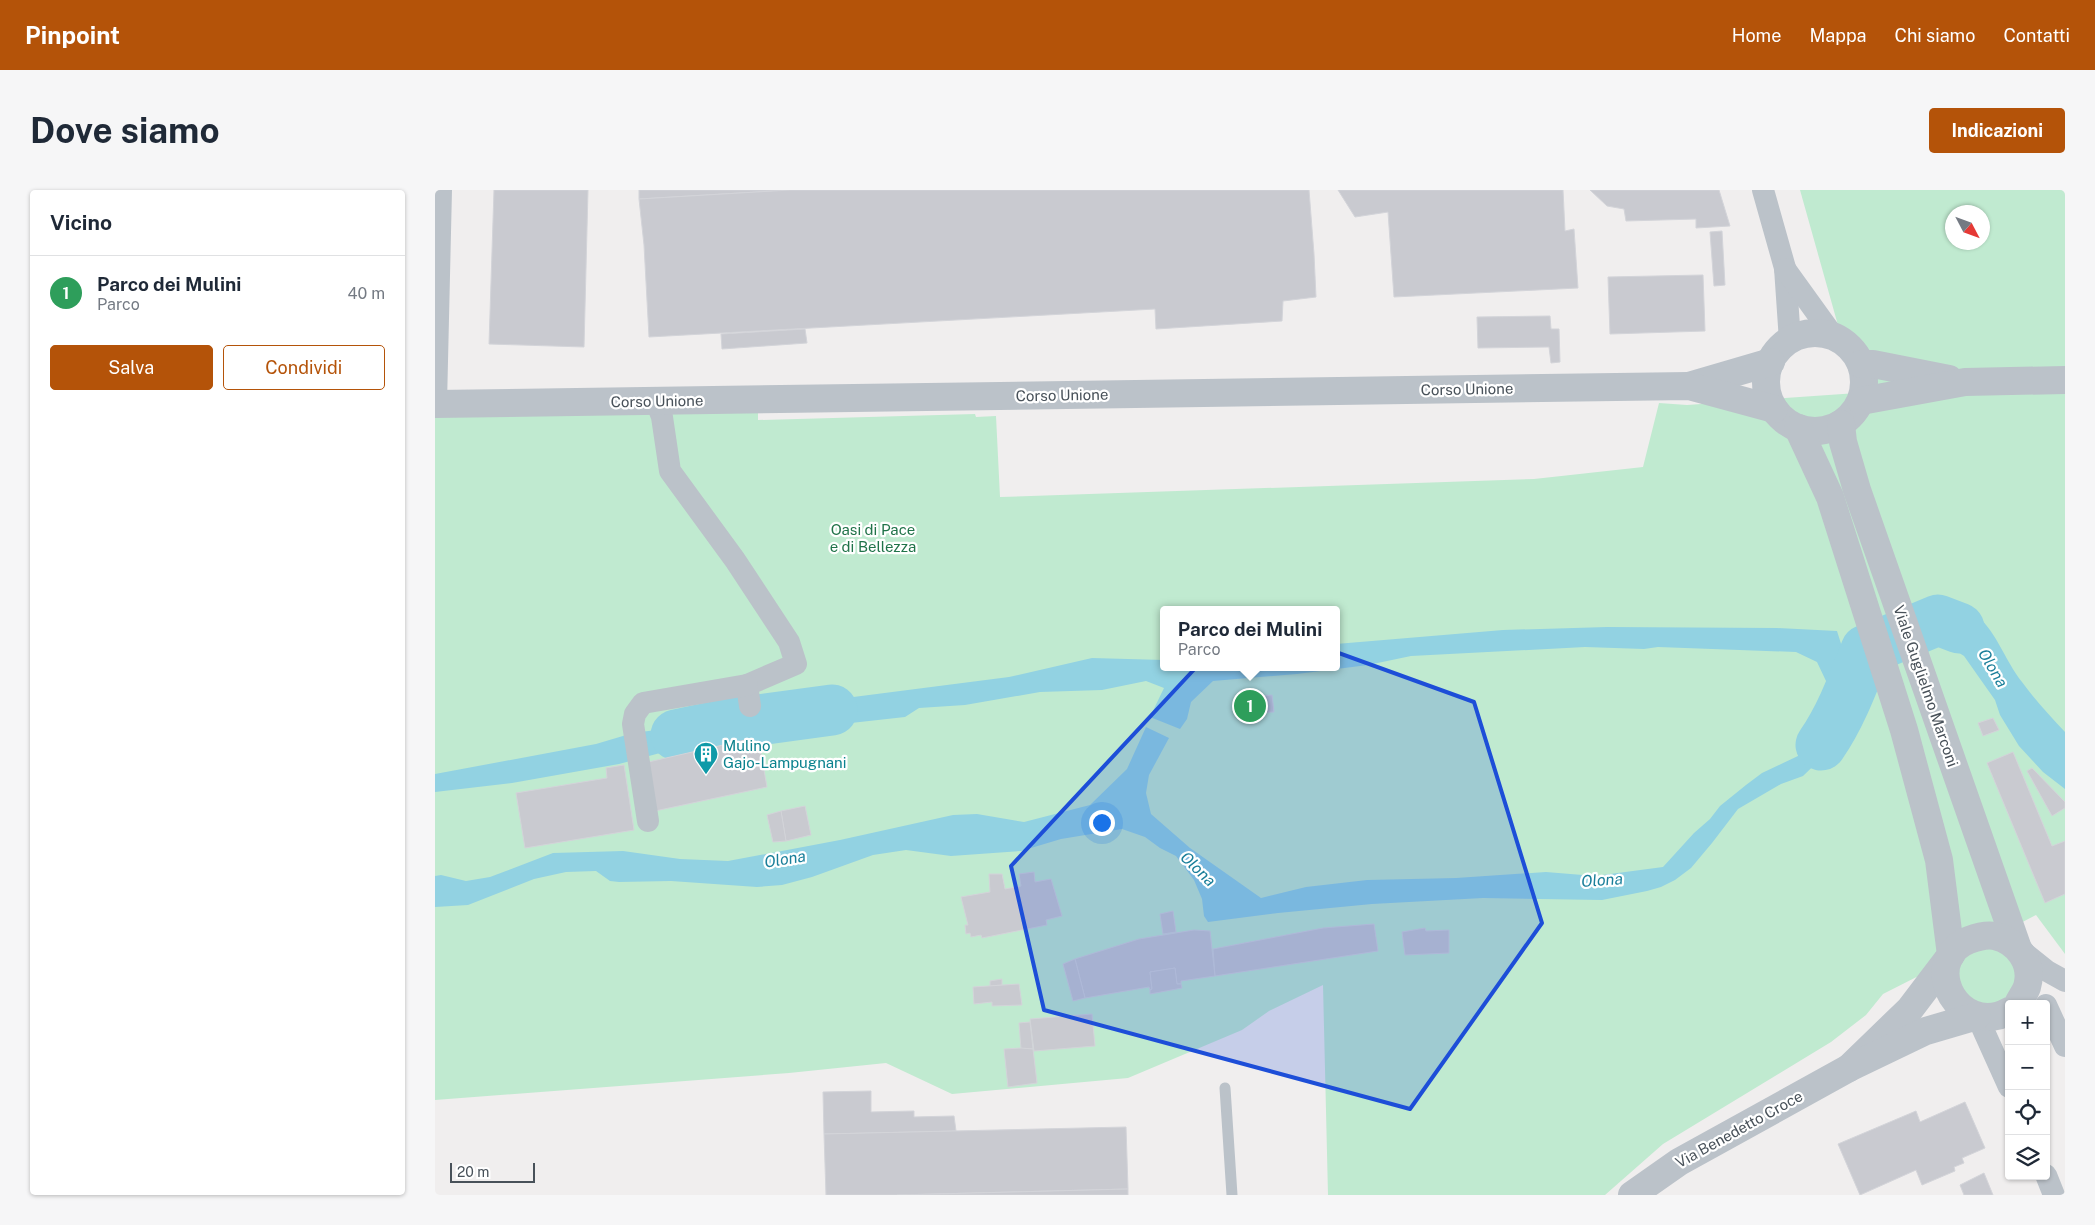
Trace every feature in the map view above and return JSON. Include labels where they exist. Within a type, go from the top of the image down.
[{"type":"street","points":[[436,404],[441,190]]},
{"type":"street","points":[[1763,190],[1785,268],[1790,341]]},
{"type":"street","points":[[1785,268],[1833,337]]},
{"type":"street","points":[[1819,334],[1833,337],[1845,343],[1854,352],[1861,364],[1864,376],[1864,389],[1861,401],[1853,414],[1841,424],[1827,430],[1812,432],[1798,428],[1784,420],[1774,409],[1768,394],[1767,378],[1771,362],[1779,350],[1790,341],[1804,335],[1819,334]]},
{"type":"street","name":"Corso Unione","points":[[436,404],[1689,386],[1771,362]]},
{"type":"street","points":[[1861,364],[1873,364],[1965,382]]},
{"type":"street","points":[[1861,401],[1965,382],[2065,380]]},
{"type":"street","name":"Corso Unione","points":[[1689,386],[1774,409]]},
{"type":"street","points":[[648,822],[636,733],[633,724],[635,714],[643,704],[749,696],[796,664],[789,642],[735,560],[670,470],[662,417],[656,401]]},
{"type":"street","name":"Viale Guglielmo Marconi","points":[[1841,424],[1843,442],[1857,490],[2022,956]]},
{"type":"street","points":[[1798,428],[1830,497],[1904,730],[1939,860],[1951,954],[1946,968],[1946,983],[1949,993],[1955,1003],[1967,1012],[1997,1015],[2005,1063]]},
{"type":"street","name":"Via Benedetto Croce","points":[[1849,1068],[1910,1009],[1951,954],[1961,944],[1977,937],[1990,935],[2005,938],[2022,956]]},
{"type":"street","points":[[2022,956],[2065,981]]},
{"type":"street","points":[[2020,1000],[2027,988],[2029,973],[2022,956]]},
{"type":"street","points":[[2022,956],[2051,1013],[2065,1046]]},
{"type":"street","name":"Via Benedetto Croce","points":[[1632,1195],[1679,1162],[1849,1068],[1926,1031],[1997,1015]]},
{"type":"street","points":[[2048,1180],[2054,1195]]},
{"type":"lane","points":[[1225,1088],[1232,1195]]},
{"type":"highlighted area","points":[[1242,618],[1474,702],[1542,923],[1410,1109],[1044,1010],[1011,866]]},
{"type":"green space","name":"Oasi di Pace e di Bellezza","points":[[1800,190],[2065,190],[2065,954],[2036,915],[1990,939],[2022,967],[2008,1000],[2005,1000],[2004,1009],[1959,1001],[1954,958],[1883,994],[1866,1015],[1831,1042],[1663,1144],[1605,1195],[1328,1195],[1323,985],[1269,1011],[1242,1030],[1128,1078],[952,1094],[886,1063],[789,1073],[435,1100],[435,416],[758,409],[758,420],[975,414],[976,417],[996,416],[1000,497],[1534,479],[1643,467],[1659,403],[1687,405],[1857,393]]},
{"type":"water","points":[[1939,601],[1956,604],[1981,619],[1998,642],[2022,682],[2037,702],[2065,732],[2065,789],[2043,772],[2019,746],[2000,715],[1995,700],[1964,656],[1953,649],[1939,646],[1925,651],[1912,604]]},
{"type":"water","points":[[1607,627],[1777,628],[1837,631],[1853,682],[1855,697],[1849,719],[1834,746],[1803,776],[1781,784],[1738,809],[1691,868],[1675,880],[1661,887],[1602,900],[1483,898],[1372,904],[1208,922],[1204,916],[1202,899],[1194,880],[1176,856],[1160,848],[1145,837],[1122,829],[1061,839],[1021,851],[951,856],[906,850],[873,855],[812,877],[782,885],[757,887],[671,881],[619,882],[610,881],[596,871],[566,872],[534,879],[468,905],[435,907],[435,876],[441,875],[466,881],[490,877],[553,853],[623,851],[680,859],[728,861],[840,840],[953,815],[977,814],[1024,822],[1090,805],[1127,769],[1146,727],[1169,738],[1149,775],[1146,793],[1151,814],[1190,848],[1261,898],[1306,887],[1367,880],[1456,878],[1546,872],[1595,876],[1663,867],[1694,833],[1710,819],[1720,806],[1762,773],[1798,756],[1820,729],[1826,715],[1826,681],[1817,662],[1796,652],[1658,647],[1644,649],[1585,647],[1411,656],[1340,669],[1340,644],[1503,630]]},
{"type":"water","points":[[1092,658],[1160,660],[1160,671],[1321,671],[1213,681],[1191,702],[1187,719],[1180,729],[1150,717],[1164,688],[1146,681],[1102,690],[1040,692],[965,705],[919,708],[905,717],[851,723],[803,723],[766,730],[761,709],[1009,677]]},
{"type":"water","points":[[744,711],[746,730],[619,764],[512,783],[435,792],[435,774],[596,744],[633,733],[664,729]]},
{"type":"building","points":[[494,190],[588,190],[584,347],[489,344]]},
{"type":"building","points":[[639,190],[790,190],[639,199]]},
{"type":"building","points":[[790,190],[1309,190],[1316,297],[1283,301],[1282,321],[1156,329],[1155,309],[649,337],[644,245],[639,199]]},
{"type":"building","points":[[1338,190],[1563,190],[1565,231],[1574,229],[1578,288],[1394,297],[1388,212],[1355,217]]},
{"type":"building","points":[[1590,190],[1719,190],[1730,226],[1696,228],[1696,219],[1626,221],[1624,209],[1607,206]]},
{"type":"building","points":[[1722,231],[1725,285],[1714,286],[1710,232]]},
{"type":"building","points":[[1703,275],[1705,331],[1610,334],[1608,277]]},
{"type":"building","points":[[1550,316],[1551,329],[1559,329],[1560,362],[1551,363],[1549,347],[1478,348],[1477,317]]},
{"type":"building","points":[[805,329],[807,343],[722,349],[721,334]]},
{"type":"building","points":[[1272,695],[1274,712],[1248,713],[1246,697]]},
{"type":"building","points":[[1993,718],[1999,730],[1983,736],[1978,723]]},
{"type":"building","name":"Mulino Gajo-Lampugnani","points":[[745,740],[759,742],[767,787],[655,811],[644,763]]},
{"type":"building","points":[[2013,752],[2052,846],[2065,841],[2065,894],[2045,903],[1987,763]]},
{"type":"building","points":[[624,765],[634,830],[525,848],[516,793],[607,778],[606,768]]},
{"type":"building","points":[[2032,768],[2065,802],[2065,808],[2052,816],[2027,771]]},
{"type":"building","points":[[805,806],[811,835],[786,841],[781,811]]},
{"type":"building","points":[[781,811],[786,841],[773,842],[767,815]]},
{"type":"building","points":[[1034,872],[1035,882],[1051,879],[1062,916],[1046,920],[1047,925],[982,938],[981,935],[971,937],[970,933],[966,934],[965,925],[968,925],[961,897],[990,892],[989,874],[1002,874],[1005,889],[1021,886],[1019,874]]},
{"type":"building","points":[[1173,911],[1176,932],[1163,934],[1160,914]]},
{"type":"building","points":[[1374,924],[1378,951],[1215,976],[1213,949],[1323,928]]},
{"type":"building","points":[[1425,928],[1426,931],[1449,930],[1449,953],[1405,955],[1402,932]]},
{"type":"building","points":[[1194,930],[1210,931],[1215,976],[1181,981],[1181,984],[1177,984],[1175,968],[1150,972],[1152,989],[1150,990],[1149,987],[1085,998],[1075,959],[1139,939]]},
{"type":"building","points":[[1075,959],[1085,998],[1073,1001],[1063,964]]},
{"type":"building","points":[[1175,968],[1177,984],[1181,984],[1182,988],[1150,994],[1152,989],[1150,972]]},
{"type":"building","points":[[1002,979],[1002,985],[990,986],[990,981]]},
{"type":"building","points":[[1019,984],[1022,1005],[992,1006],[992,1002],[974,1004],[973,987]]},
{"type":"building","points":[[1092,1014],[1095,1046],[1034,1051],[1030,1019]]},
{"type":"building","points":[[1030,1022],[1033,1049],[1021,1049],[1019,1023]]},
{"type":"building","points":[[1004,1049],[1033,1049],[1037,1083],[1008,1087]]},
{"type":"building","points":[[871,1091],[871,1112],[914,1111],[914,1117],[954,1116],[956,1131],[824,1134],[823,1092]]},
{"type":"building","points":[[1965,1102],[1985,1148],[1962,1158],[1964,1163],[1954,1167],[1955,1171],[1922,1185],[1916,1170],[1860,1195],[1838,1144],[1916,1111],[1920,1122]]},
{"type":"building","points":[[1126,1127],[1128,1189],[826,1195],[824,1134]]},
{"type":"building","points":[[1984,1173],[1993,1195],[1964,1195],[1960,1185]]},
{"type":"building","points":[[1128,1189],[1128,1195],[897,1195]]},
{"type":"waterway","name":"Olona","points":[[1821,745],[1841,711],[1866,650],[1938,620],[1959,628]]},
{"type":"waterway","name":"Olona","points":[[676,735],[728,724],[832,710]]},
{"type":"place","name":"Parco dei Mulini","points":[[1250,706]]},
{"type":"place","name":"Mulino Gajo-Lampugnani","points":[[706,775]]}]
